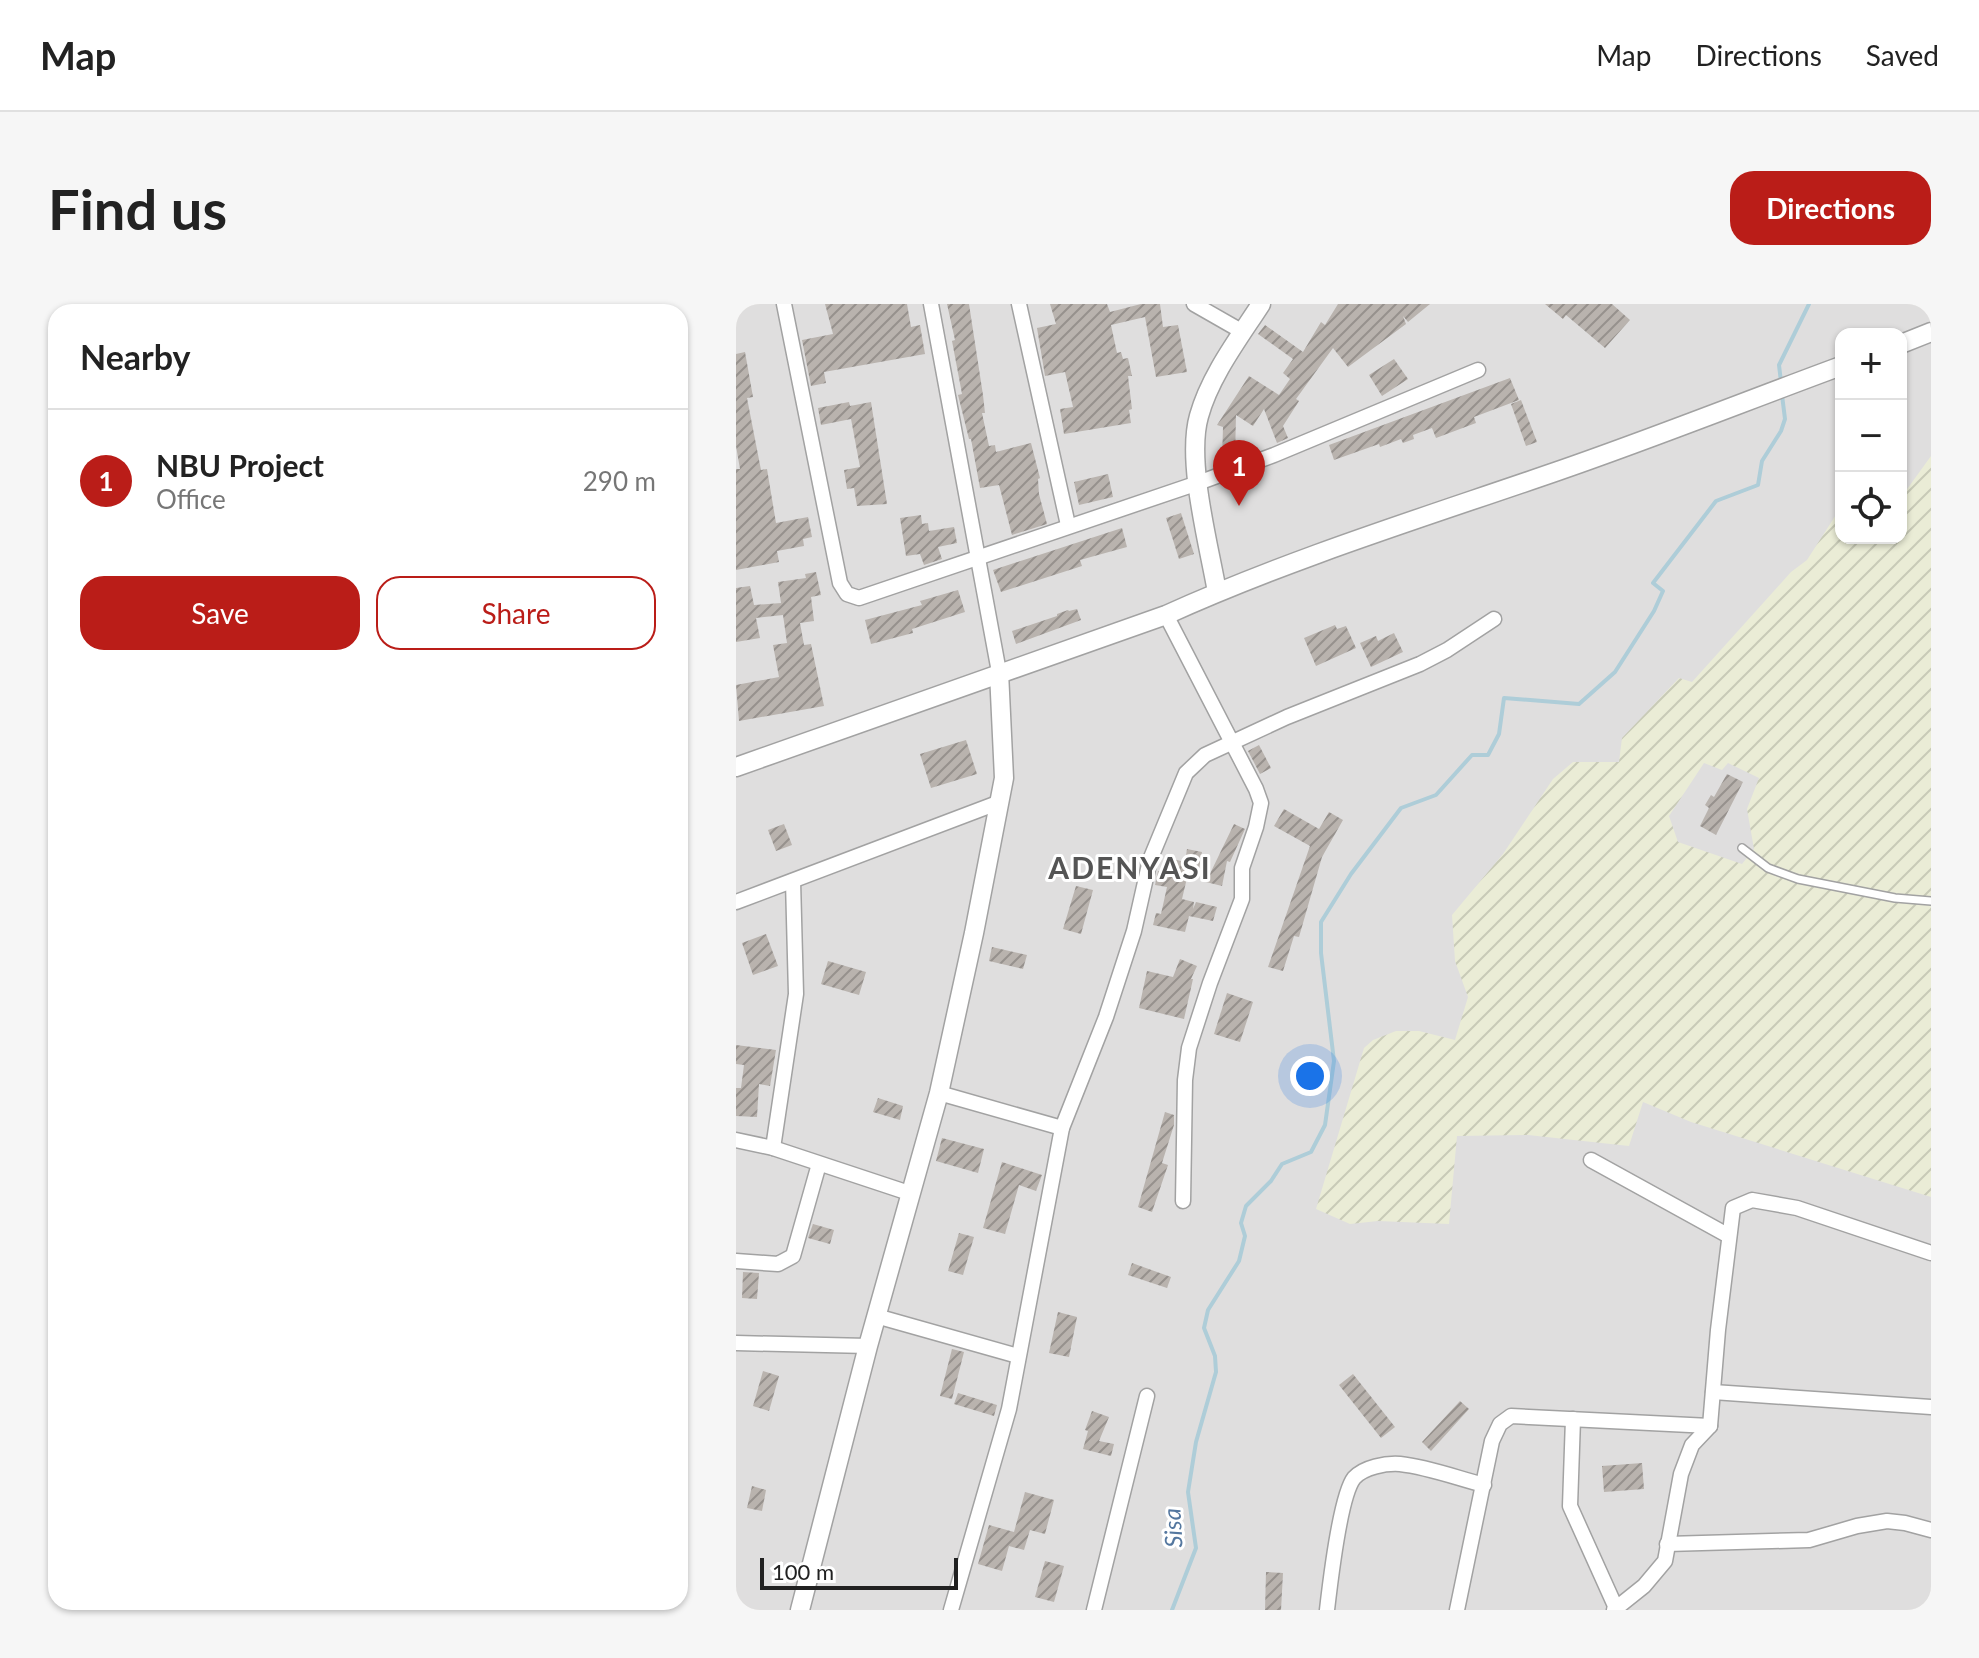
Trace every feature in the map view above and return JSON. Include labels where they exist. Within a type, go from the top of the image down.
[{"type":"street","points":[[784,304],[840,583],[847,594],[859,598],[1198,483],[1274,455],[1478,370]]},
{"type":"street","points":[[800,1610],[909,1193],[939,1093],[1004,778],[999,672],[931,304]]},
{"type":"street","points":[[1019,304],[1068,525]]},
{"type":"street","points":[[1194,304],[1243,332]]},
{"type":"street","points":[[1217,592],[1198,483],[1195,440],[1198,419],[1206,395],[1261,304]]},
{"type":"street","points":[[1907,342],[1931,332]]},
{"type":"street","points":[[736,767],[1166,615],[1217,592],[1366,536],[1560,471],[1835,368]]},
{"type":"street","points":[[1166,615],[1261,803],[1242,868],[1242,899],[1189,1048],[1185,1080],[1183,1201]]},
{"type":"street","points":[[951,1610],[1009,1409],[1062,1128],[1106,1017],[1134,931],[1150,860],[1186,773],[1205,755],[1287,717],[1420,664],[1494,619]]},
{"type":"street","points":[[738,897],[793,881],[1000,802]]},
{"type":"street","points":[[773,1148],[796,994],[793,881]]},
{"type":"street","points":[[939,1093],[1062,1128]]},
{"type":"street","points":[[736,1140],[773,1148],[909,1193]]},
{"type":"street","points":[[1591,1160],[1729,1236]]},
{"type":"street","points":[[736,1261],[778,1264],[793,1256],[819,1164]]},
{"type":"street","points":[[1573,1419],[1570,1506],[1615,1609],[1644,1586],[1665,1561],[1681,1474],[1692,1445],[1710,1426],[1733,1208],[1752,1200],[1797,1208],[1931,1253]]},
{"type":"street","points":[[876,1316],[1018,1356]]},
{"type":"street","points":[[736,1343],[868,1346]]},
{"type":"street","points":[[1713,1392],[1931,1407]]},
{"type":"street","points":[[1094,1610],[1147,1396]]},
{"type":"street","points":[[1457,1610],[1492,1441],[1500,1424],[1511,1416],[1710,1426]]},
{"type":"street","points":[[1327,1610],[1333,1558],[1347,1497],[1353,1480],[1362,1472],[1399,1464],[1484,1485]]},
{"type":"street","points":[[1667,1544],[1809,1540],[1887,1521],[1931,1530]]},
{"type":"lane","points":[[1742,848],[1768,868],[1798,879],[1895,898],[1931,901]]},
{"type":"shaded area","points":[[736,304],[1931,304],[1931,1610],[736,1610]]},
{"type":"green space","points":[[1931,456],[1931,1197],[1691,1122],[1643,1102],[1629,1146],[1528,1135],[1457,1136],[1449,1224],[1378,1221],[1350,1224],[1316,1209],[1364,1048],[1373,1040],[1396,1031],[1419,1031],[1455,1040],[1468,997],[1455,961],[1452,915],[1503,854],[1553,779],[1573,762],[1619,762],[1622,738],[1679,678],[1692,682],[1791,572],[1807,560],[1835,516],[1835,544],[1907,544],[1907,489]],"holes":[[[1704,763],[1722,770],[1728,763],[1759,778],[1747,809],[1754,849],[1742,864],[1678,842],[1669,816]]]},
{"type":"building","points":[[825,304],[907,304],[911,327],[920,325],[925,354],[824,372],[826,383],[811,386],[802,340],[833,334]]},
{"type":"building","points":[[947,304],[969,304],[989,446],[995,445],[996,452],[1031,443],[1047,524],[1012,535],[999,485],[980,488],[971,439],[958,395],[962,394]]},
{"type":"building","points":[[1050,304],[1107,304],[1110,312],[1141,304],[1160,304],[1163,327],[1178,325],[1187,372],[1156,377],[1145,317],[1111,325],[1117,353],[1121,352],[1123,359],[1128,358],[1132,376],[1128,376],[1131,423],[1064,434],[1060,409],[1073,407],[1065,372],[1045,376],[1037,328],[1056,324]]},
{"type":"building","points":[[1338,304],[1430,304],[1408,322],[1403,316],[1406,324],[1348,367],[1333,348],[1296,399],[1299,401],[1283,426],[1288,438],[1277,443],[1264,409],[1253,426],[1236,415],[1235,459],[1222,460],[1223,427],[1217,425],[1249,376],[1279,395],[1290,379],[1283,373],[1293,359],[1258,334],[1265,325],[1303,352],[1321,322],[1325,325]]},
{"type":"building","points":[[1545,304],[1612,304],[1630,320],[1605,348],[1566,315],[1563,319]]},
{"type":"building","points":[[745,352],[753,397],[747,398],[761,470],[767,469],[776,523],[808,517],[812,537],[803,539],[804,546],[777,551],[779,562],[736,570],[736,469],[740,469],[736,446],[736,354]]},
{"type":"building","points":[[1394,359],[1408,379],[1382,396],[1369,375]]},
{"type":"building","points":[[1510,378],[1519,400],[1474,417],[1476,423],[1436,438],[1432,428],[1413,435],[1414,439],[1403,443],[1401,439],[1380,447],[1379,444],[1334,460],[1329,445]]},
{"type":"building","points":[[1521,400],[1537,442],[1526,446],[1511,404]]},
{"type":"building","points":[[849,402],[850,406],[871,402],[887,504],[857,506],[854,488],[847,489],[844,470],[860,467],[851,419],[821,425],[818,408]]},
{"type":"building","points":[[1108,474],[1113,497],[1079,505],[1074,482]]},
{"type":"building","points":[[1181,513],[1194,554],[1179,559],[1166,518]]},
{"type":"building","points":[[921,515],[922,524],[928,523],[929,531],[954,527],[957,543],[938,547],[942,559],[924,565],[920,554],[906,556],[900,518]]},
{"type":"building","points":[[1122,528],[1127,547],[1080,560],[1082,566],[1001,592],[993,570]]},
{"type":"building","points":[[816,572],[821,595],[811,597],[814,621],[800,623],[804,645],[811,644],[824,706],[739,721],[736,685],[779,677],[773,645],[787,643],[783,615],[756,618],[760,638],[736,642],[736,588],[750,586],[754,605],[781,603],[778,582],[806,578],[805,574]]},
{"type":"building","points":[[958,590],[965,612],[912,629],[913,633],[871,644],[865,620],[922,605],[920,601]]},
{"type":"building","points":[[1077,609],[1081,620],[1016,644],[1012,631]]},
{"type":"building","points":[[1335,625],[1337,629],[1346,626],[1356,648],[1316,666],[1304,638]]},
{"type":"building","points":[[1394,633],[1403,652],[1371,667],[1360,643],[1376,636],[1378,641]]},
{"type":"building","points":[[966,740],[977,774],[931,788],[920,754]]},
{"type":"building","points":[[1259,745],[1271,768],[1260,774],[1248,751]]},
{"type":"building","points":[[1727,774],[1743,782],[1716,835],[1700,826],[1709,808],[1705,805],[1711,795],[1714,797]]},
{"type":"building","points":[[1284,809],[1319,829],[1329,812],[1343,820],[1322,857],[1299,937],[1294,936],[1283,971],[1268,967],[1310,846],[1274,826]]},
{"type":"building","points":[[784,824],[792,845],[776,851],[768,830]]},
{"type":"building","points":[[1234,824],[1245,829],[1230,862],[1227,861],[1222,886],[1206,882]]},
{"type":"building","points":[[1187,849],[1202,852],[1197,880],[1187,878],[1182,899],[1194,902],[1193,909],[1196,902],[1217,907],[1213,921],[1189,916],[1185,932],[1153,925],[1156,913],[1161,914],[1167,887],[1155,885],[1158,871],[1170,873],[1173,859],[1185,862]]},
{"type":"building","points":[[1076,886],[1093,890],[1081,934],[1063,929]]},
{"type":"building","points":[[766,934],[778,966],[753,975],[742,943]]},
{"type":"building","points":[[992,947],[1027,955],[1023,969],[989,961]]},
{"type":"building","points":[[1180,959],[1197,966],[1191,979],[1184,1019],[1139,1008],[1147,971],[1173,977]]},
{"type":"building","points":[[828,961],[866,972],[859,995],[821,984]]},
{"type":"building","points":[[1227,993],[1253,1002],[1240,1042],[1214,1034]]},
{"type":"building","points":[[736,1045],[776,1050],[770,1086],[759,1084],[757,1117],[736,1116],[736,1088],[741,1088],[744,1065],[736,1064]]},
{"type":"building","points":[[878,1098],[903,1106],[900,1120],[873,1112]]},
{"type":"building","points":[[1165,1112],[1174,1115],[1174,1125],[1162,1163],[1168,1165],[1152,1212],[1138,1207]]},
{"type":"building","points":[[942,1138],[984,1149],[978,1173],[936,1161]]},
{"type":"building","points":[[1002,1162],[1042,1175],[1036,1191],[1019,1185],[1005,1234],[983,1228]]},
{"type":"building","points":[[813,1224],[834,1230],[830,1244],[808,1238]]},
{"type":"building","points":[[959,1233],[974,1237],[963,1275],[948,1271]]},
{"type":"building","points":[[1132,1263],[1171,1277],[1167,1288],[1128,1275]]},
{"type":"building","points":[[743,1272],[759,1273],[757,1299],[742,1298]]},
{"type":"building","points":[[1058,1312],[1077,1317],[1069,1357],[1049,1353]]},
{"type":"building","points":[[952,1349],[964,1352],[952,1399],[940,1396]]},
{"type":"building","points":[[763,1371],[779,1376],[769,1411],[753,1406]]},
{"type":"building","points":[[1353,1374],[1395,1427],[1381,1438],[1339,1385]]},
{"type":"building","points":[[958,1393],[997,1405],[994,1416],[954,1404]]},
{"type":"building","points":[[1460,1401],[1469,1409],[1431,1451],[1422,1442]]},
{"type":"building","points":[[1092,1411],[1109,1417],[1099,1441],[1114,1444],[1111,1456],[1083,1449],[1088,1431],[1085,1430]]},
{"type":"building","points":[[1642,1463],[1644,1489],[1604,1492],[1602,1466]]},
{"type":"building","points":[[752,1486],[766,1490],[762,1511],[747,1508]]},
{"type":"building","points":[[1025,1492],[1054,1500],[1045,1534],[1030,1530],[1024,1550],[1009,1546],[1002,1571],[978,1564],[989,1525],[1014,1532]]},
{"type":"building","points":[[1045,1561],[1064,1566],[1054,1602],[1035,1597]]},
{"type":"building","points":[[1266,1572],[1283,1573],[1281,1610],[1265,1610]]},
{"type":"waterway","points":[[1781,382],[1779,365],[1809,304]]},
{"type":"waterway","name":"Sisa","points":[[1172,1610],[1196,1548],[1188,1492],[1196,1442],[1216,1372],[1215,1356],[1204,1328],[1208,1310],[1239,1261],[1245,1236],[1241,1223],[1246,1206],[1271,1181],[1282,1164],[1311,1152],[1325,1125],[1334,1061],[1321,953],[1321,922],[1351,874],[1401,808],[1436,795],[1472,755],[1488,755],[1499,734],[1504,698],[1579,704],[1615,672],[1654,611],[1663,591],[1653,583],[1716,501],[1758,485],[1762,461],[1785,419],[1782,395]]},
{"type":"place","name":"NBU Project","points":[[1239,506]]},
{"type":"district","name":"ADENYASI","points":[[1130,867]]}]
